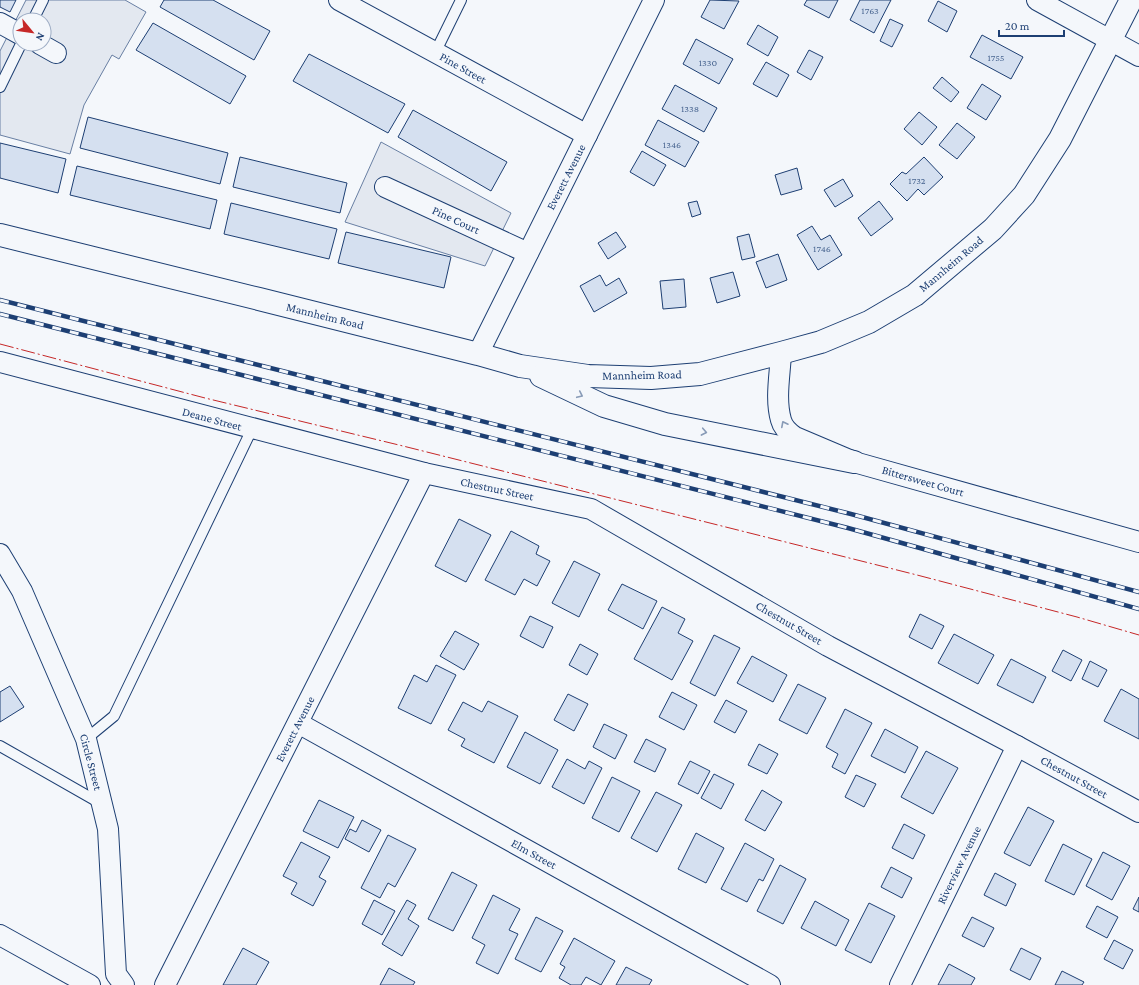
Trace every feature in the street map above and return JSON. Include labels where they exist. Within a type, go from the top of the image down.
[{"type":"main road","name":"Mannheim Road","points":[[0,235],[478,354],[520,366],[588,376],[651,378],[700,374],[821,342],[869,322],[915,295],[993,229],[1024,195],[1060,139],[1131,0]]},
{"type":"main road","points":[[520,366],[604,406],[665,424],[854,462]]},
{"type":"street","name":"Pine Street","points":[[339,0],[587,135]]},
{"type":"street","name":"Everett Avenue","points":[[478,354],[654,0]]},
{"type":"street","points":[[1037,0],[1139,56]]},
{"type":"street","points":[[0,23],[12,30]]},
{"type":"street","name":"Pine Court","points":[[384,187],[528,253]]},
{"type":"street","name":"Bittersweet Court","points":[[781,353],[778,398],[781,421],[787,431],[795,437],[854,462],[1139,542]]},
{"type":"street","name":"Deane Street","points":[[0,362],[424,473]]},
{"type":"street","name":"Everett Avenue","points":[[165,985],[424,473]]},
{"type":"street","name":"Chestnut Street","points":[[424,473],[591,509],[828,646],[1018,746],[1139,812]]},
{"type":"street","name":"Circle Street","points":[[0,554],[22,591],[86,739],[108,829],[116,974],[124,985]]},
{"type":"street","name":"Elm Street","points":[[298,723],[770,985]]},
{"type":"street","name":"Riverview Avenue","points":[[900,985],[1018,746]]},
{"type":"street","points":[[0,935],[90,985]]},
{"type":"lane","points":[[37,12],[43,0]]},
{"type":"lane","points":[[435,53],[461,0]]},
{"type":"lane","points":[[0,87],[17,52]]},
{"type":"lane","points":[[86,739],[114,716],[252,429]]},
{"type":"lane","points":[[0,746],[102,804]]},
{"type":"shaded area","points":[[26,0],[125,0],[146,12],[119,59],[112,55],[84,105],[70,154],[0,135],[0,51],[12,27],[12,52],[52,52],[52,12],[20,12]]},
{"type":"shaded area","points":[[381,142],[511,213],[485,266],[345,222]]},
{"type":"building","points":[[0,0],[16,0],[10,12],[0,7]]},
{"type":"building","points":[[164,0],[213,0],[270,31],[254,60],[160,7]]},
{"type":"building","points":[[710,0],[739,1],[724,29],[701,17]]},
{"type":"building","points":[[807,0],[838,0],[829,18],[804,5]]},
{"type":"building","points":[[860,0],[891,0],[874,33],[850,20]]},
{"type":"building","points":[[938,1],[957,11],[947,32],[928,21]]},
{"type":"building","points":[[890,19],[903,25],[892,47],[880,41]]},
{"type":"building","points":[[153,23],[246,76],[230,104],[136,50]]},
{"type":"building","points":[[758,25],[778,37],[768,56],[747,44]]},
{"type":"building","points":[[982,35],[1023,57],[1011,79],[970,57]]},
{"type":"building","points":[[696,39],[733,59],[719,84],[683,64]]},
{"type":"building","points":[[809,50],[823,57],[811,80],[797,72]]},
{"type":"building","points":[[309,54],[405,104],[388,133],[293,81]]},
{"type":"building","points":[[766,62],[789,75],[777,97],[753,84]]},
{"type":"building","points":[[942,77],[959,92],[951,102],[933,88]]},
{"type":"building","points":[[982,84],[1001,96],[986,120],[967,108]]},
{"type":"building","points":[[675,85],[717,108],[704,132],[662,109]]},
{"type":"building","points":[[413,110],[507,162],[491,191],[398,137]]},
{"type":"building","points":[[919,112],[937,127],[922,145],[904,129]]},
{"type":"building","points":[[88,117],[228,153],[220,184],[80,148]]},
{"type":"building","points":[[658,120],[699,142],[685,167],[645,145]]},
{"type":"building","points":[[957,123],[975,137],[957,159],[939,145]]},
{"type":"building","points":[[0,143],[66,159],[58,193],[0,178]]},
{"type":"building","points":[[642,151],[666,165],[654,186],[630,172]]},
{"type":"building","points":[[240,157],[347,183],[340,213],[233,187]]},
{"type":"building","points":[[924,157],[943,177],[924,195],[918,189],[907,201],[890,184],[902,172],[906,174]]},
{"type":"building","points":[[77,166],[217,200],[210,229],[70,195]]},
{"type":"building","points":[[797,168],[802,189],[781,195],[775,175]]},
{"type":"building","points":[[843,179],[853,196],[835,207],[824,190]]},
{"type":"building","points":[[697,201],[701,214],[692,217],[688,203]]},
{"type":"building","points":[[879,201],[893,219],[871,236],[858,218]]},
{"type":"building","points":[[231,203],[337,229],[329,259],[224,234]]},
{"type":"building","points":[[812,226],[821,240],[830,235],[842,255],[818,270],[797,235]]},
{"type":"building","points":[[346,232],[451,257],[444,288],[338,263]]},
{"type":"building","points":[[616,232],[626,247],[608,259],[598,243]]},
{"type":"building","points":[[749,234],[755,257],[742,260],[737,237]]},
{"type":"building","points":[[778,254],[787,280],[766,288],[756,262]]},
{"type":"building","points":[[733,272],[740,296],[717,303],[710,278]]},
{"type":"building","points":[[600,275],[606,286],[619,278],[627,293],[594,312],[580,286]]},
{"type":"building","points":[[684,279],[686,307],[663,309],[660,281]]},
{"type":"building","points":[[459,519],[491,535],[466,582],[435,566]]},
{"type":"building","points":[[511,531],[539,546],[536,554],[550,561],[537,586],[524,579],[515,595],[485,580]]},
{"type":"building","points":[[574,561],[600,574],[579,617],[552,603]]},
{"type":"building","points":[[622,584],[657,601],[643,629],[608,610]]},
{"type":"building","points":[[662,607],[685,619],[678,633],[693,641],[672,680],[634,659]]},
{"type":"building","points":[[920,614],[944,626],[932,649],[909,637]]},
{"type":"building","points":[[530,616],[553,627],[543,648],[520,636]]},
{"type":"building","points":[[455,631],[479,644],[464,670],[440,656]]},
{"type":"building","points":[[954,634],[994,655],[978,684],[938,663]]},
{"type":"building","points":[[714,635],[740,648],[715,696],[690,683]]},
{"type":"building","points":[[580,644],[598,654],[587,675],[569,665]]},
{"type":"building","points":[[1063,650],[1082,660],[1071,681],[1052,671]]},
{"type":"building","points":[[752,656],[787,675],[773,702],[737,683]]},
{"type":"building","points":[[1011,659],[1046,677],[1033,703],[997,685]]},
{"type":"building","points":[[1090,661],[1107,670],[1098,687],[1082,679]]},
{"type":"building","points":[[436,665],[456,675],[431,724],[398,708],[414,675],[427,682]]},
{"type":"building","points":[[798,684],[826,698],[807,734],[779,720]]},
{"type":"building","points":[[10,686],[24,707],[0,722],[0,692]]},
{"type":"building","points":[[1121,689],[1139,699],[1139,739],[1104,721]]},
{"type":"building","points":[[672,692],[697,705],[684,730],[659,717]]},
{"type":"building","points":[[568,694],[588,704],[574,731],[554,720]]},
{"type":"building","points":[[726,700],[747,711],[735,733],[714,722]]},
{"type":"building","points":[[488,701],[518,716],[494,763],[461,746],[465,739],[448,730],[463,702],[482,712]]},
{"type":"building","points":[[845,709],[872,723],[845,774],[832,767],[838,754],[826,747]]},
{"type":"building","points":[[604,724],[627,735],[615,759],[593,747]]},
{"type":"building","points":[[885,729],[918,747],[905,773],[871,756]]},
{"type":"building","points":[[525,732],[558,750],[540,784],[507,767]]},
{"type":"building","points":[[646,739],[666,749],[655,772],[634,762]]},
{"type":"building","points":[[759,744],[778,754],[767,774],[748,765]]},
{"type":"building","points":[[926,751],[958,768],[933,814],[901,797]]},
{"type":"building","points":[[567,759],[585,769],[589,761],[602,768],[584,804],[552,787]]},
{"type":"building","points":[[690,761],[710,771],[698,794],[678,784]]},
{"type":"building","points":[[714,774],[734,784],[721,809],[701,798]]},
{"type":"building","points":[[856,775],[876,784],[864,807],[845,797]]},
{"type":"building","points":[[612,777],[640,791],[619,832],[592,818]]},
{"type":"building","points":[[762,790],[782,802],[765,831],[745,820]]},
{"type":"building","points":[[656,792],[682,805],[657,852],[631,838]]},
{"type":"building","points":[[319,800],[354,817],[338,848],[303,831]]},
{"type":"building","points":[[1028,807],[1054,821],[1030,866],[1004,853]]},
{"type":"building","points":[[362,820],[381,830],[369,852],[345,839],[350,829],[356,832]]},
{"type":"building","points":[[904,824],[925,835],[913,859],[892,848]]},
{"type":"building","points":[[696,833],[724,848],[706,883],[678,869]]},
{"type":"building","points":[[388,835],[416,849],[395,887],[388,883],[380,898],[361,888]]},
{"type":"building","points":[[301,842],[330,857],[319,877],[326,881],[313,906],[291,894],[297,883],[283,876]]},
{"type":"building","points":[[745,843],[774,859],[763,881],[759,879],[747,902],[721,889]]},
{"type":"building","points":[[1063,844],[1092,859],[1074,895],[1045,881]]},
{"type":"building","points":[[1103,852],[1130,866],[1112,900],[1086,886]]},
{"type":"building","points":[[780,865],[806,879],[783,924],[757,911]]},
{"type":"building","points":[[891,867],[912,878],[902,898],[881,887]]},
{"type":"building","points":[[452,872],[477,885],[453,931],[428,919]]},
{"type":"building","points":[[995,873],[1016,884],[1006,906],[984,895]]},
{"type":"building","points":[[493,895],[520,909],[509,930],[518,934],[498,974],[476,963],[485,945],[472,938]]},
{"type":"building","points":[[1139,897],[1139,912],[1133,909]]},
{"type":"building","points":[[374,900],[395,911],[382,935],[362,924]]},
{"type":"building","points":[[407,900],[416,905],[408,919],[419,926],[402,956],[382,944]]},
{"type":"building","points":[[815,901],[849,920],[836,946],[801,928]]},
{"type":"building","points":[[869,903],[895,916],[871,963],[845,950]]},
{"type":"building","points":[[1097,906],[1118,917],[1107,938],[1086,927]]},
{"type":"building","points":[[536,917],[563,931],[541,972],[515,959]]},
{"type":"building","points":[[972,917],[994,928],[984,947],[962,936]]},
{"type":"building","points":[[574,938],[615,961],[601,985],[586,977],[581,985],[571,985],[559,978],[565,967],[560,964]]},
{"type":"building","points":[[1114,940],[1133,950],[1123,969],[1104,959]]},
{"type":"building","points":[[243,948],[269,962],[256,985],[223,985]]},
{"type":"building","points":[[1021,948],[1041,958],[1030,980],[1010,970]]},
{"type":"building","points":[[949,964],[975,978],[971,985],[938,985]]},
{"type":"building","points":[[626,967],[652,980],[649,985],[616,985]]},
{"type":"building","points":[[389,968],[415,982],[413,985],[380,985]]},
{"type":"building","points":[[1062,971],[1084,982],[1082,985],[1055,985]]},
{"type":"railway","points":[[0,300],[851,514],[1139,592]]},
{"type":"railway","points":[[0,314],[848,528],[1139,609]]},
{"type":"power","points":[[0,344],[205,398],[917,575],[1077,617],[1139,635]]}]
